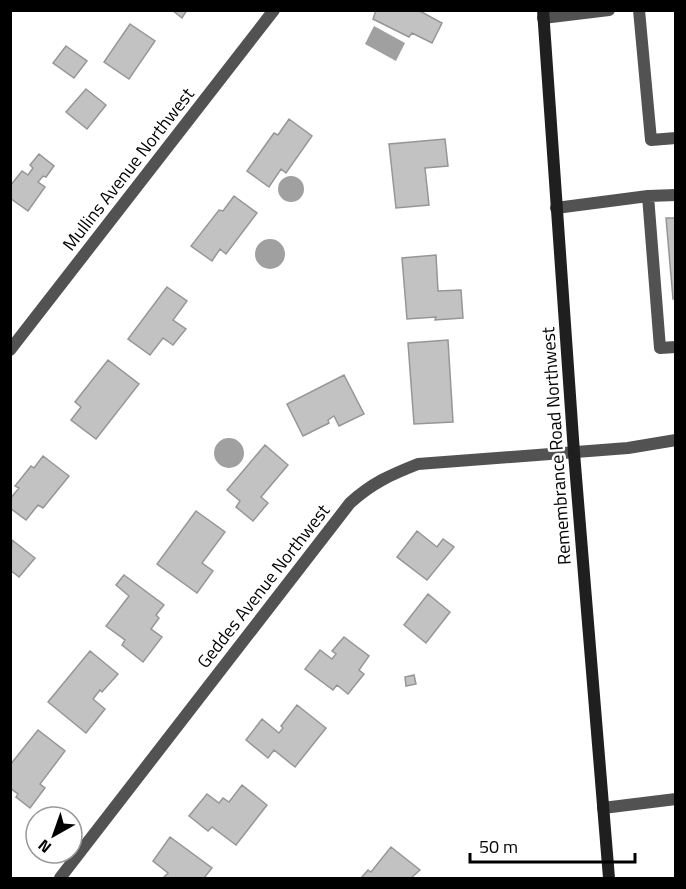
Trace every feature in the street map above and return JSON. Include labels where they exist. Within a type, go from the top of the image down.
[{"type":"main road","name":"Remembrance Road Northwest","points":[[543,14],[574,453],[609,879]]},
{"type":"street","name":"Mullins Avenue Northwest","points":[[10,350],[274,10]]},
{"type":"street","points":[[543,14],[609,10]]},
{"type":"street","points":[[639,10],[651,140],[675,138]]},
{"type":"street","points":[[556,208],[648,196],[675,195]]},
{"type":"street","points":[[648,196],[660,348],[675,347]]},
{"type":"street","name":"Geddes Avenue Northwest","points":[[60,879],[294,574],[350,503],[367,488],[387,476],[418,464],[628,448],[675,440]]},
{"type":"street","points":[[603,808],[675,799]]},
{"type":"shaded area","points":[[374,26],[405,43],[396,61],[365,44]]},
{"type":"shaded area","points":[[291,176],[300,180],[304,189],[300,198],[291,202],[282,198],[278,189],[282,180]]},
{"type":"shaded area","points":[[270,239],[280,244],[285,254],[280,264],[270,269],[260,264],[255,254],[260,244]]},
{"type":"shaded area","points":[[229,438],[239,443],[244,453],[239,463],[229,468],[219,463],[214,453],[219,443]]},
{"type":"building","points":[[172,10],[187,10],[182,18]]},
{"type":"building","points":[[376,10],[418,10],[442,23],[432,43],[412,33],[409,37],[373,19]]},
{"type":"building","points":[[130,24],[155,41],[129,79],[104,62]]},
{"type":"building","points":[[66,46],[87,61],[74,78],[53,63]]},
{"type":"building","points":[[86,89],[106,105],[87,129],[66,112]]},
{"type":"building","points":[[289,119],[312,136],[286,173],[281,169],[269,187],[247,171],[274,133],[278,135]]},
{"type":"building","points":[[445,139],[448,166],[425,168],[429,205],[396,208],[389,144]]},
{"type":"building","points":[[39,154],[54,166],[46,177],[43,176],[38,182],[45,187],[28,211],[10,198],[10,186],[22,171],[28,175],[33,168],[30,165]]},
{"type":"building","points":[[234,196],[257,213],[226,254],[220,249],[212,261],[191,246],[219,210],[223,211]]},
{"type":"building","points":[[666,218],[676,218],[676,299],[673,299]]},
{"type":"building","points":[[436,255],[438,291],[461,290],[463,318],[407,319],[402,258]]},
{"type":"building","points":[[167,287],[187,301],[173,320],[186,329],[173,345],[163,338],[150,355],[128,339]]},
{"type":"building","points":[[448,340],[453,422],[414,424],[408,343]]},
{"type":"building","points":[[108,360],[139,384],[96,439],[71,420],[81,407],[75,402]]},
{"type":"building","points":[[344,375],[364,414],[339,426],[334,416],[328,420],[329,423],[303,436],[287,404]]},
{"type":"building","points":[[265,445],[288,465],[261,497],[268,503],[253,521],[236,507],[240,501],[227,490]]},
{"type":"building","points":[[43,456],[69,476],[43,508],[38,505],[26,520],[10,508],[10,499],[19,488],[15,486],[31,466],[34,468]]},
{"type":"building","points":[[196,511],[225,532],[202,563],[213,571],[197,593],[157,564]]},
{"type":"building","points":[[417,531],[437,547],[443,539],[454,547],[427,580],[397,557]]},
{"type":"building","points":[[12,540],[35,558],[19,577],[10,570]]},
{"type":"building","points":[[124,575],[164,605],[156,615],[159,618],[151,629],[162,637],[143,662],[122,645],[125,640],[106,626],[129,596],[116,585]]},
{"type":"building","points":[[428,594],[450,612],[426,643],[404,625]]},
{"type":"building","points":[[344,637],[369,656],[359,670],[364,674],[348,694],[337,685],[333,690],[305,669],[320,650],[332,659],[336,654],[332,651]]},
{"type":"building","points":[[90,651],[118,674],[93,699],[105,709],[86,733],[48,702]]},
{"type":"building","points":[[414,675],[416,684],[406,686],[405,677]]},
{"type":"building","points":[[297,705],[326,728],[295,767],[274,750],[268,758],[246,740],[262,719],[279,733],[283,728],[281,726]]},
{"type":"building","points":[[38,730],[65,751],[40,784],[45,788],[32,805],[26,805],[16,797],[18,794],[10,788],[10,765]]},
{"type":"building","points":[[242,785],[267,805],[236,845],[212,827],[208,831],[189,816],[207,794],[219,803],[223,798],[229,802]]},
{"type":"building","points":[[170,837],[212,868],[204,878],[163,878],[168,873],[153,861]]},
{"type":"building","points":[[391,847],[420,870],[411,878],[361,878],[368,870],[371,872]]}]
